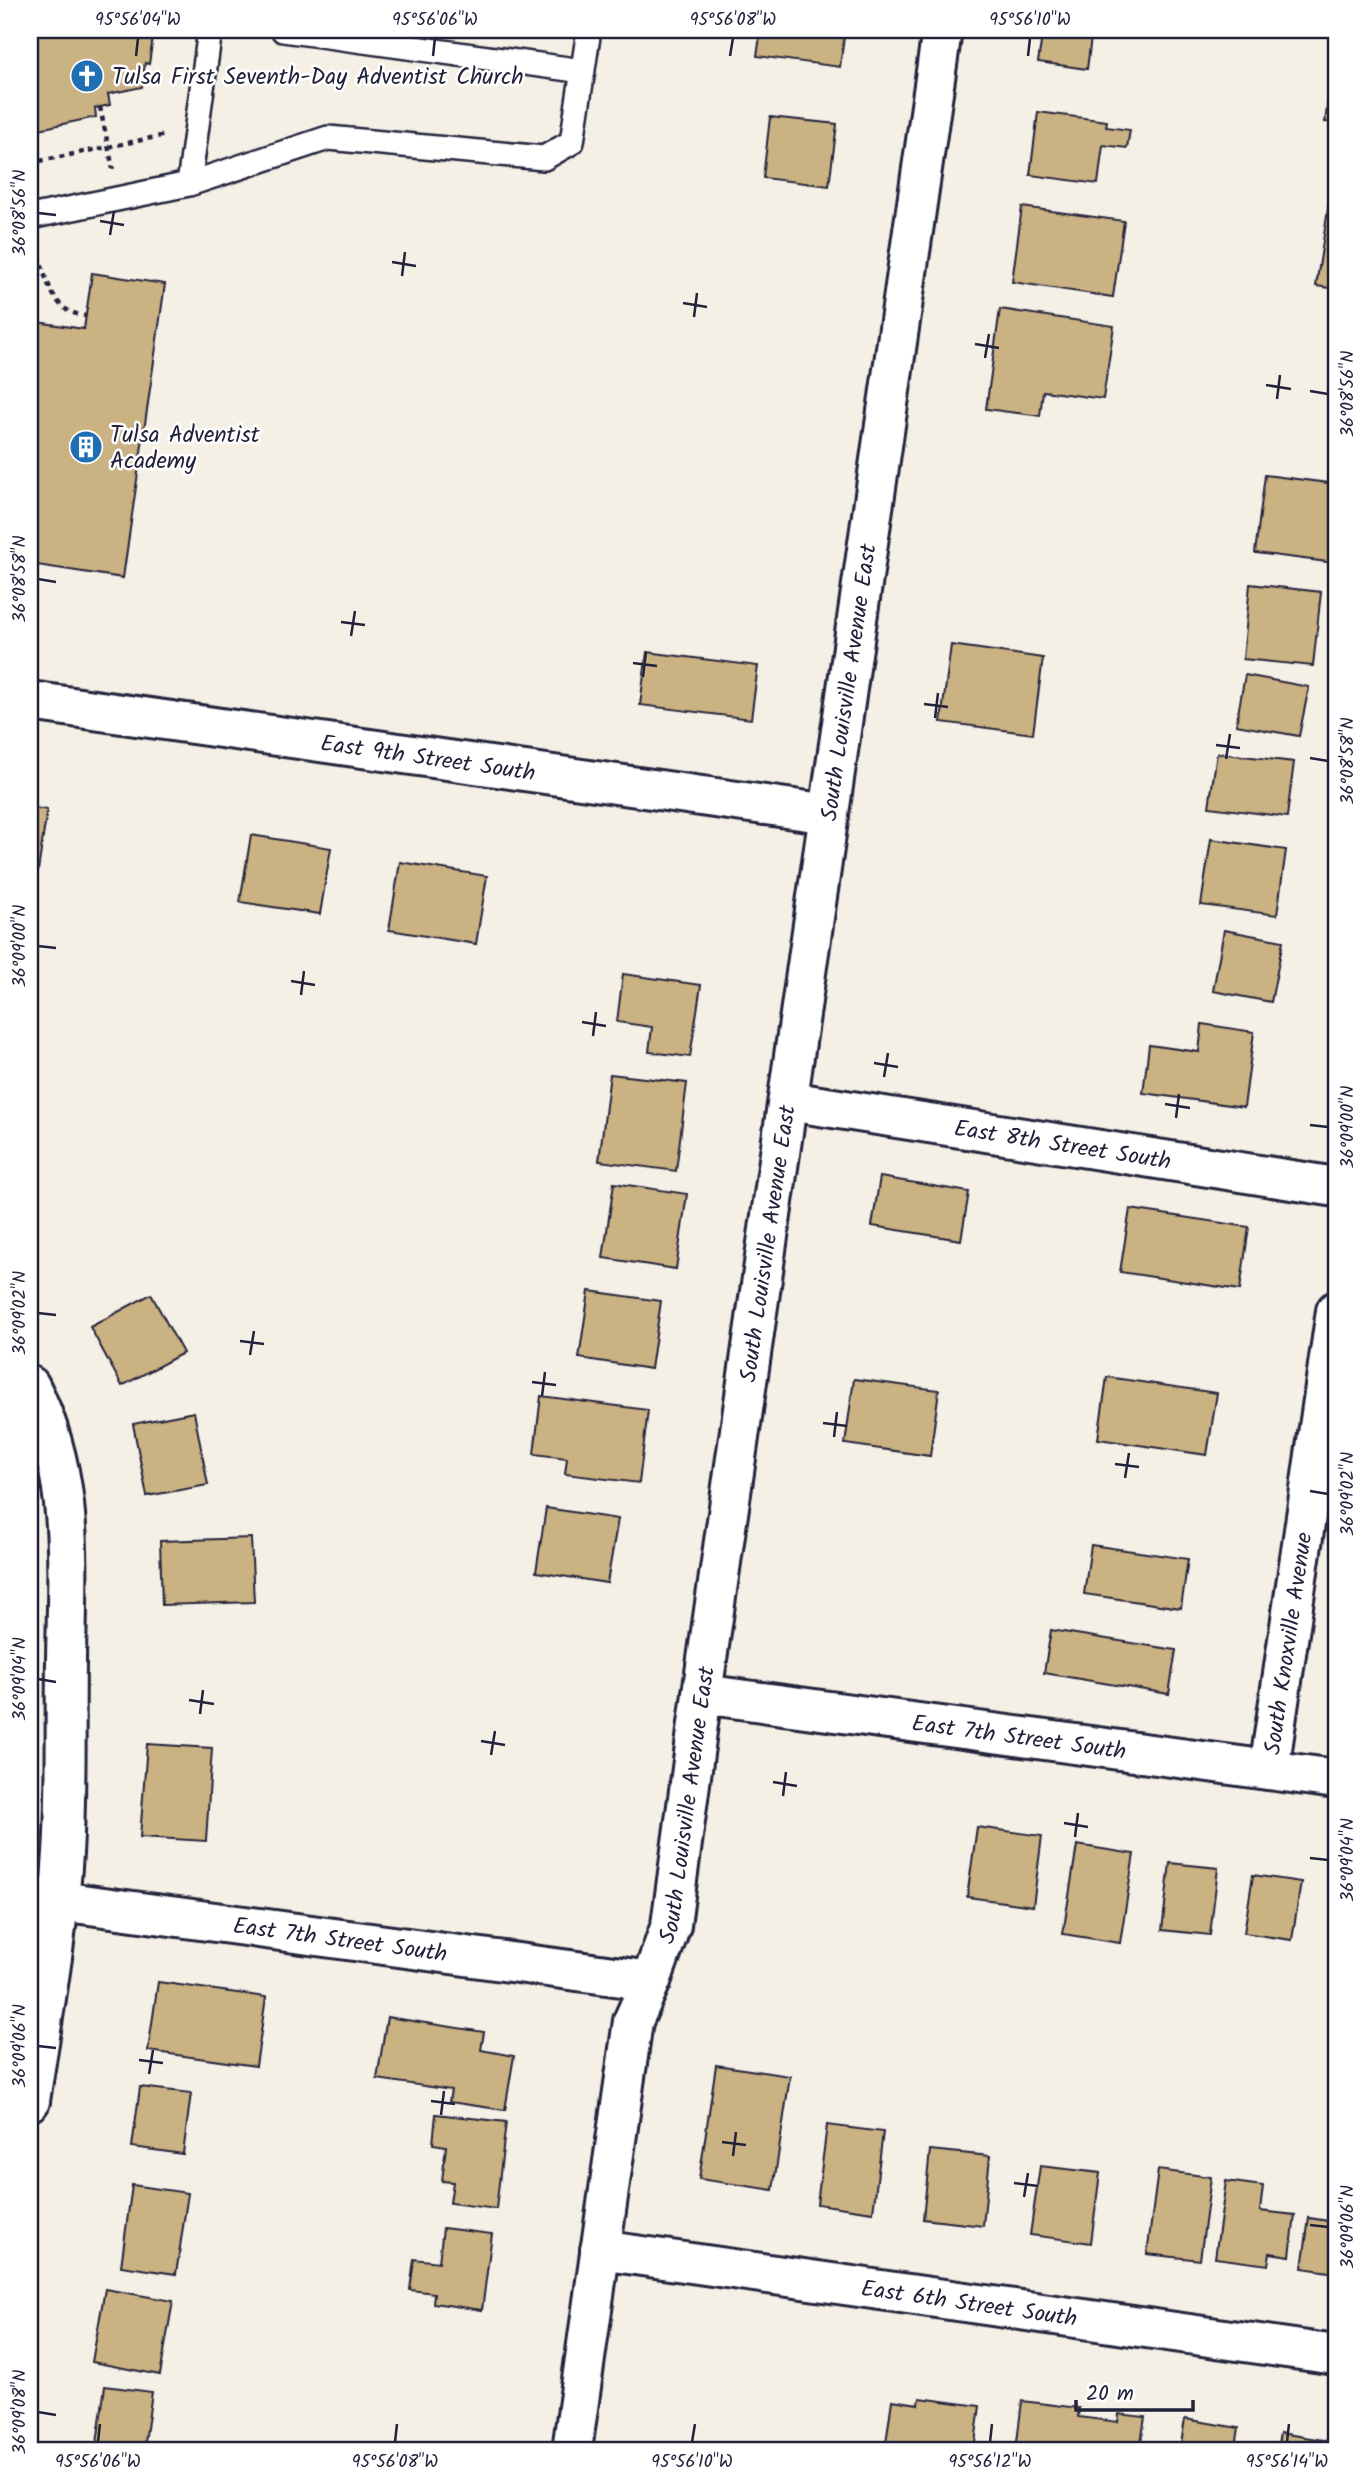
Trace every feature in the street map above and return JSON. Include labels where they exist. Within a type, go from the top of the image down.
[{"type":"street","name":"South Louisville Avenue East","points":[[572,2450],[633,2021],[651,1981],[671,1924],[942,30]]},
{"type":"street","name":"East 9th Street South","points":[[30,701],[829,814]]},
{"type":"street","name":"East 8th Street South","points":[[788,1101],[1336,1187]]},
{"type":"street","name":"South Knoxville Avenue","points":[[1269,1770],[1336,1311]]},
{"type":"street","points":[[30,1386],[57,1456],[66,1505],[63,1852],[44,1898],[30,2101]]},
{"type":"street","name":"East 7th Street South","points":[[702,1694],[1336,1779]]},
{"type":"street","name":"East 7th Street South","points":[[44,1898],[651,1981]]},
{"type":"street","name":"East 6th Street South","points":[[600,2250],[1336,2354]]},
{"type":"lane","points":[[189,184],[210,30]]},
{"type":"lane","points":[[283,30],[583,71]]},
{"type":"lane","points":[[30,217],[189,184],[328,138],[544,158],[572,142],[589,30]]},
{"type":"path","points":[[100,107],[119,198]]},
{"type":"path","points":[[30,163],[166,135],[167,122]]},
{"type":"path","points":[[40,258],[52,293],[59,302],[66,310],[86,316]]},
{"type":"building","name":"Tulsa First Seventh-Day Adventist Church","points":[[30,30],[154,30],[149,64],[145,63],[142,87],[108,94],[110,105],[95,108],[96,117],[30,131]]},
{"type":"building","points":[[761,30],[845,30],[840,67],[757,56]]},
{"type":"building","points":[[1043,30],[1092,30],[1087,69],[1038,62]]},
{"type":"building","points":[[1332,70],[1336,71],[1336,123],[1325,122]]},
{"type":"building","points":[[1038,112],[1107,121],[1106,127],[1130,130],[1127,148],[1103,145],[1098,184],[1030,175]]},
{"type":"building","points":[[770,117],[837,124],[829,186],[763,178]]},
{"type":"building","points":[[1329,203],[1336,205],[1336,289],[1316,286]]},
{"type":"building","points":[[1022,207],[1124,221],[1113,297],[1012,282]]},
{"type":"building","name":"Tulsa Adventist Academy","points":[[92,273],[165,284],[123,578],[30,564],[30,321],[84,329]]},
{"type":"building","points":[[1000,309],[1114,326],[1103,399],[1043,391],[1040,416],[986,409]]},
{"type":"building","points":[[1265,475],[1336,484],[1336,563],[1255,553]]},
{"type":"building","points":[[1250,584],[1321,592],[1313,666],[1243,659]]},
{"type":"building","points":[[951,645],[1043,658],[1033,734],[941,722]]},
{"type":"building","points":[[647,652],[758,666],[751,719],[640,705]]},
{"type":"building","points":[[1245,675],[1309,687],[1299,736],[1236,725]]},
{"type":"building","points":[[1217,753],[1294,762],[1287,817],[1209,807]]},
{"type":"building","points":[[30,807],[47,810],[38,871],[30,870]]},
{"type":"building","points":[[251,835],[331,848],[320,914],[240,902]]},
{"type":"building","points":[[1211,839],[1286,850],[1277,915],[1201,905]]},
{"type":"building","points":[[400,862],[487,876],[476,944],[389,930]]},
{"type":"building","points":[[1224,930],[1283,941],[1271,1002],[1213,991]]},
{"type":"building","points":[[623,974],[701,985],[690,1057],[649,1052],[652,1027],[617,1022]]},
{"type":"building","points":[[1202,1024],[1254,1032],[1244,1107],[1143,1093],[1149,1045],[1199,1052]]},
{"type":"building","points":[[610,1074],[687,1083],[676,1171],[599,1161]]},
{"type":"building","points":[[880,1177],[969,1192],[961,1240],[872,1226]]},
{"type":"building","points":[[614,1183],[687,1194],[676,1269],[603,1258]]},
{"type":"building","points":[[1130,1209],[1249,1227],[1240,1290],[1120,1272]]},
{"type":"building","points":[[589,1291],[661,1301],[651,1369],[579,1358]]},
{"type":"building","points":[[151,1294],[183,1353],[122,1386],[90,1327]]},
{"type":"building","points":[[1107,1377],[1217,1393],[1207,1455],[1098,1439]]},
{"type":"building","points":[[854,1379],[939,1390],[930,1456],[845,1444]]},
{"type":"building","points":[[541,1396],[648,1410],[639,1483],[565,1474],[567,1458],[534,1454]]},
{"type":"building","points":[[194,1412],[208,1485],[147,1496],[133,1424]]},
{"type":"building","points":[[546,1508],[618,1519],[607,1583],[536,1572]]},
{"type":"building","points":[[251,1538],[254,1602],[162,1605],[160,1541]]},
{"type":"building","points":[[1091,1545],[1188,1559],[1181,1608],[1084,1594]]},
{"type":"building","points":[[1051,1630],[1176,1650],[1169,1694],[1044,1673]]},
{"type":"building","points":[[147,1744],[212,1748],[206,1841],[140,1837]]},
{"type":"building","points":[[977,1827],[1042,1836],[1033,1906],[967,1897]]},
{"type":"building","points":[[1077,1845],[1134,1854],[1120,1943],[1063,1934]]},
{"type":"building","points":[[1170,1863],[1218,1868],[1210,1935],[1162,1930]]},
{"type":"building","points":[[1253,1875],[1301,1882],[1292,1940],[1244,1933]]},
{"type":"building","points":[[158,1982],[266,1997],[256,2066],[148,2051]]},
{"type":"building","points":[[387,2017],[484,2032],[481,2050],[514,2056],[505,2110],[449,2102],[451,2090],[377,2079]]},
{"type":"building","points":[[716,2065],[790,2076],[773,2190],[699,2179]]},
{"type":"building","points":[[140,2087],[191,2093],[183,2154],[132,2147]]},
{"type":"building","points":[[436,2114],[506,2122],[496,2209],[450,2203],[453,2182],[442,2181],[446,2146],[433,2144]]},
{"type":"building","points":[[827,2125],[883,2132],[873,2212],[817,2204]]},
{"type":"building","points":[[930,2150],[990,2156],[983,2226],[923,2219]]},
{"type":"building","points":[[1040,2166],[1100,2173],[1091,2243],[1030,2235]]},
{"type":"building","points":[[1158,2170],[1211,2177],[1200,2260],[1147,2254]]},
{"type":"building","points":[[1226,2181],[1263,2186],[1260,2211],[1295,2215],[1290,2256],[1270,2253],[1268,2265],[1215,2258]]},
{"type":"building","points":[[1336,2182],[1336,2211],[1331,2210]]},
{"type":"building","points":[[132,2185],[188,2193],[176,2274],[121,2266]]},
{"type":"building","points":[[1336,2213],[1336,2273],[1302,2268],[1309,2218],[1335,2222]]},
{"type":"building","points":[[443,2228],[492,2234],[482,2310],[433,2303],[434,2293],[410,2290],[414,2259],[439,2262]]},
{"type":"building","points":[[105,2289],[173,2301],[160,2375],[92,2362]]},
{"type":"building","points":[[105,2386],[152,2392],[144,2450],[96,2450]]},
{"type":"building","points":[[920,2398],[980,2406],[974,2450],[885,2450],[892,2400],[919,2404]]},
{"type":"building","points":[[1022,2401],[1079,2408],[1078,2417],[1118,2422],[1119,2414],[1145,2417],[1140,2450],[1016,2450]]},
{"type":"building","points":[[1185,2419],[1239,2428],[1236,2446],[1254,2450],[1180,2450]]},
{"type":"building","points":[[1280,2433],[1336,2442],[1335,2450],[1277,2450]]},
{"type":"place","name":"Tulsa First Seventh-Day Adventist Church","points":[[87,76]]},
{"type":"place","name":"Tulsa Adventist Academy","points":[[86,447]]}]
